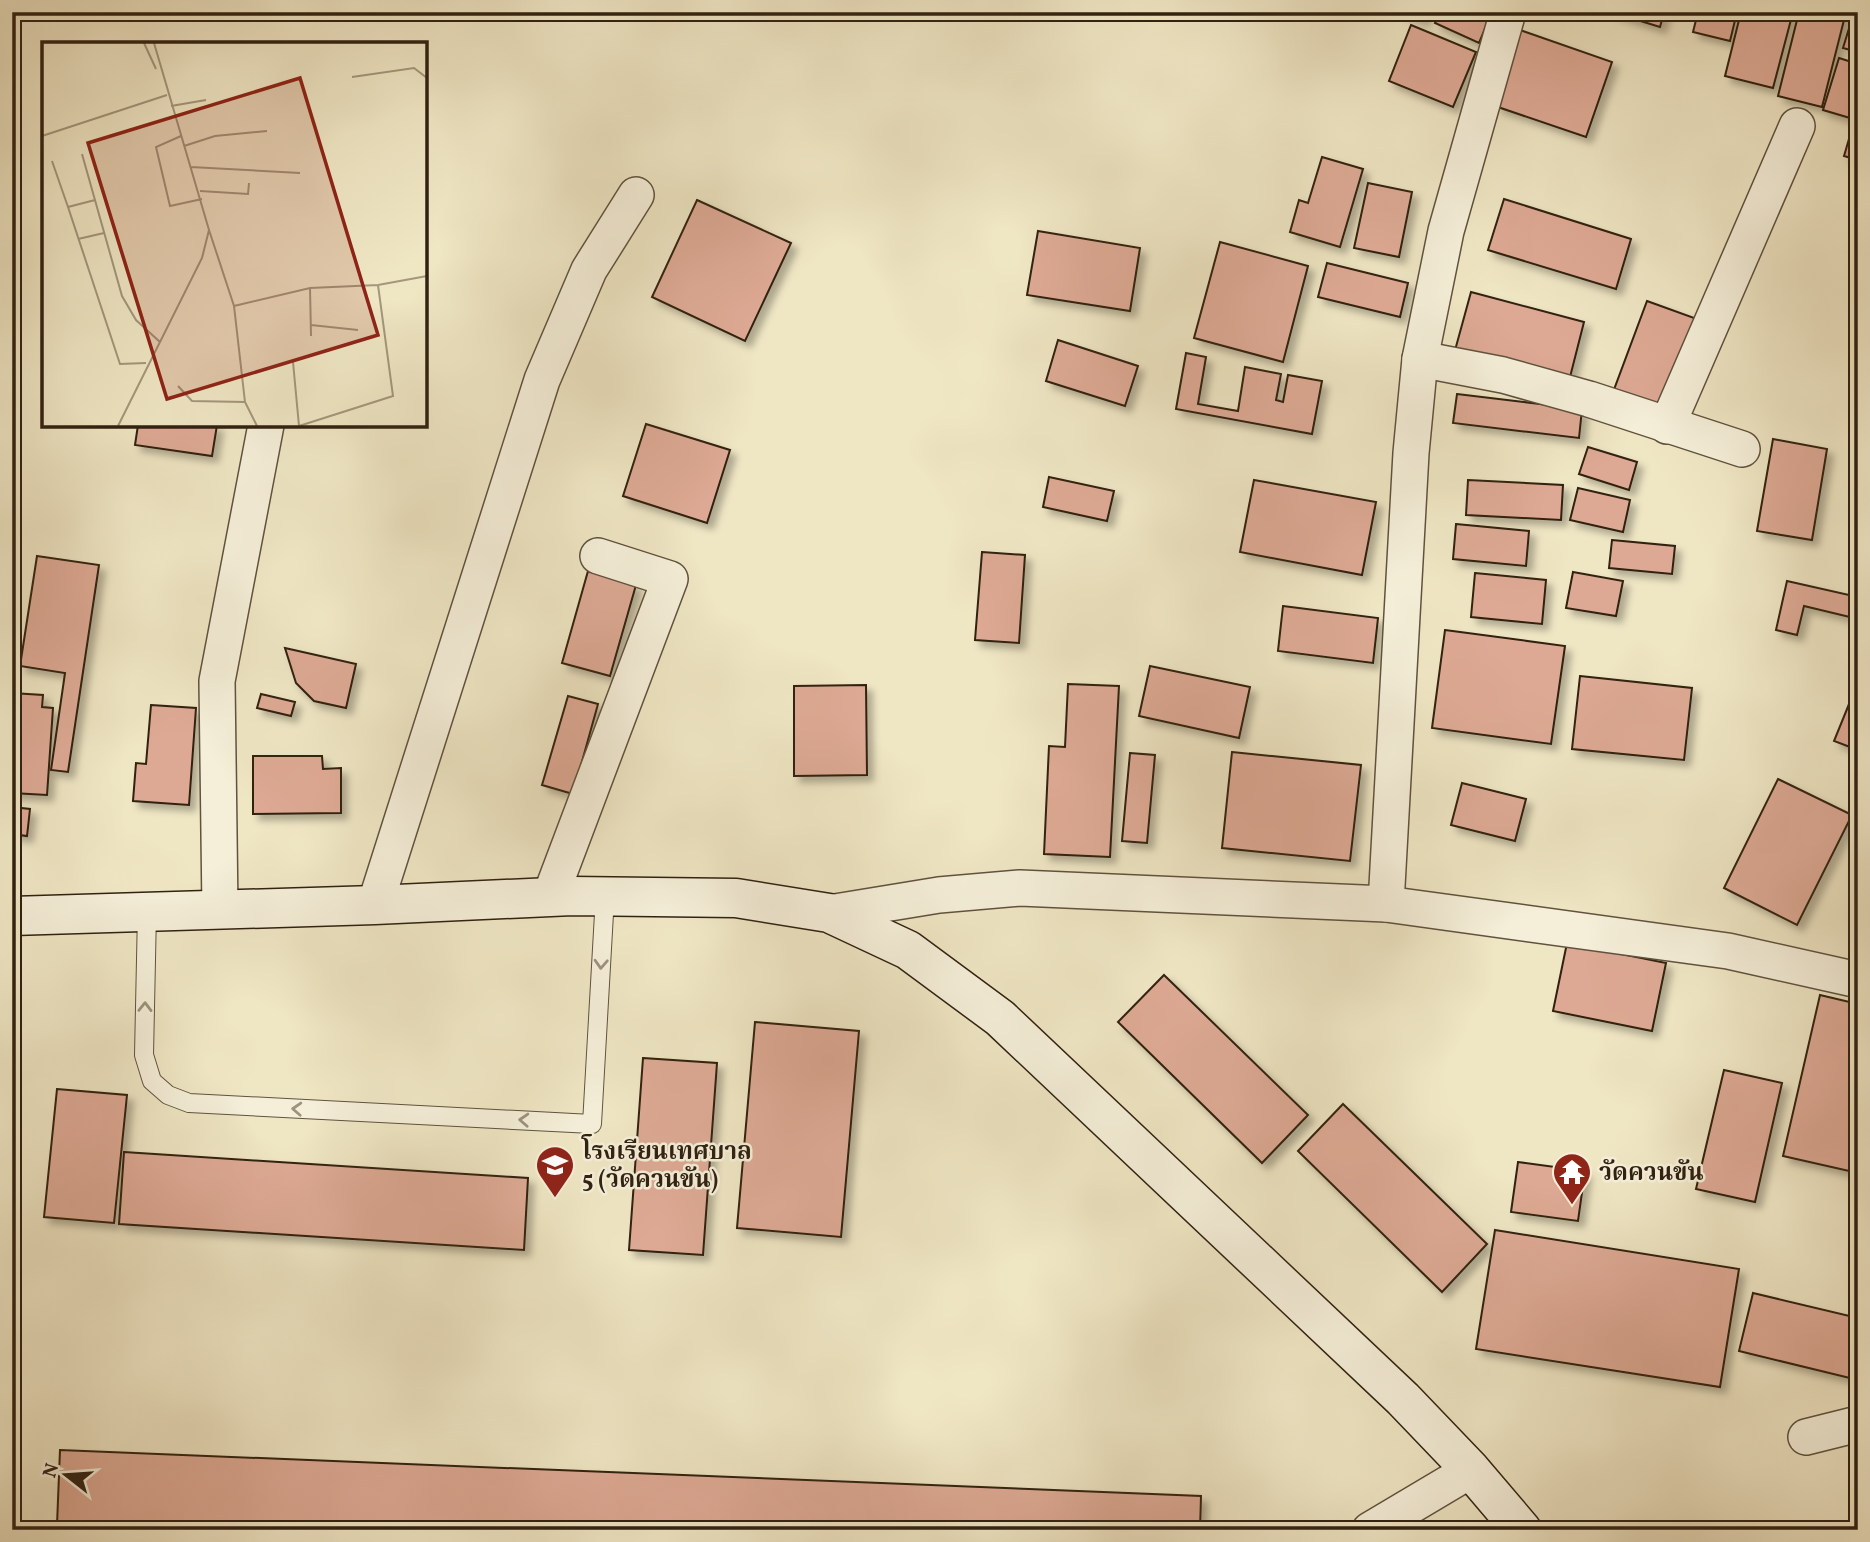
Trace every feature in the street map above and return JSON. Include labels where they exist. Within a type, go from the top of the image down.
[{"type":"main road","points":[[12,916],[605,896],[736,898],[829,913],[908,950],[1000,1018],[1403,1399],[1522,1530]]},
{"type":"street","points":[[1386,904],[1411,453],[1420,359],[1446,230],[1508,12]]},
{"type":"street","points":[[1667,426],[1797,126]]},
{"type":"street","points":[[375,905],[542,380],[589,270],[636,195]]},
{"type":"street","points":[[1420,359],[1503,375],[1589,399],[1742,449]]},
{"type":"street","points":[[220,910],[217,681],[266,427]]},
{"type":"street","points":[[550,897],[670,579],[598,556]]},
{"type":"street","points":[[829,913],[939,895],[1020,888],[1386,904],[1728,951],[1858,980]]},
{"type":"street","points":[[1805,1437],[1858,1424]]},
{"type":"street","points":[[1370,1530],[1471,1471]]},
{"type":"lane","points":[[147,912],[145,1055],[152,1081],[168,1095],[189,1103],[592,1124],[605,896]]},
{"type":"building","points":[[1400,12],[1426,12],[1423,20]]},
{"type":"building","points":[[1440,12],[1492,12],[1479,43],[1435,23]]},
{"type":"building","points":[[1611,12],[1664,12],[1660,27]]},
{"type":"building","points":[[1698,12],[1737,12],[1730,41],[1693,32]]},
{"type":"building","points":[[1741,12],[1793,12],[1773,88],[1725,76]]},
{"type":"building","points":[[1799,12],[1846,12],[1822,107],[1778,96]]},
{"type":"building","points":[[1854,12],[1858,12],[1858,52],[1843,48]]},
{"type":"building","points":[[1411,25],[1476,52],[1453,107],[1389,81]]},
{"type":"building","points":[[1520,30],[1612,62],[1586,137],[1495,106]]},
{"type":"building","points":[[1839,58],[1858,64],[1858,93],[1850,118],[1823,110]]},
{"type":"building","points":[[1858,108],[1858,160],[1844,156]]},
{"type":"building","points":[[1322,157],[1363,169],[1340,247],[1290,232],[1299,200],[1308,203]]},
{"type":"building","points":[[1368,183],[1412,192],[1399,257],[1354,248]]},
{"type":"building","points":[[1504,199],[1631,239],[1616,289],[1488,250]]},
{"type":"building","points":[[697,200],[791,243],[745,341],[652,297]]},
{"type":"building","points":[[1038,231],[1140,248],[1130,311],[1027,295]]},
{"type":"building","points":[[1220,242],[1308,266],[1283,362],[1194,338]]},
{"type":"building","points":[[1327,263],[1408,283],[1400,317],[1318,297]]},
{"type":"building","points":[[1471,292],[1584,322],[1568,385],[1454,354]]},
{"type":"building","points":[[1647,301],[1697,319],[1662,413],[1612,395]]},
{"type":"building","points":[[1058,340],[1138,366],[1125,406],[1046,381]]},
{"type":"building","points":[[1186,353],[1206,357],[1198,404],[1238,411],[1245,367],[1281,374],[1276,400],[1283,402],[1288,375],[1322,381],[1312,434],[1176,409]]},
{"type":"building","points":[[1457,394],[1582,409],[1579,438],[1453,423]]},
{"type":"building","points":[[646,424],[730,450],[707,523],[623,496]]},
{"type":"building","points":[[138,427],[217,427],[212,456],[135,445]]},
{"type":"building","points":[[1773,439],[1827,449],[1812,540],[1757,531]]},
{"type":"building","points":[[1588,447],[1637,462],[1629,490],[1579,474]]},
{"type":"building","points":[[1049,477],[1114,491],[1107,521],[1043,507]]},
{"type":"building","points":[[1254,480],[1376,502],[1362,575],[1240,552]]},
{"type":"building","points":[[1468,480],[1563,485],[1561,520],[1466,515]]},
{"type":"building","points":[[1578,488],[1630,500],[1623,532],[1570,520]]},
{"type":"building","points":[[1456,524],[1529,531],[1526,566],[1453,559]]},
{"type":"building","points":[[1612,540],[1675,546],[1672,574],[1609,568]]},
{"type":"building","points":[[982,552],[1025,555],[1019,643],[975,640]]},
{"type":"building","points":[[37,556],[99,565],[68,772],[51,770],[65,673],[20,666]]},
{"type":"building","points":[[588,571],[636,585],[610,676],[562,663]]},
{"type":"building","points":[[1573,572],[1623,581],[1616,616],[1566,608]]},
{"type":"building","points":[[1475,573],[1546,580],[1542,624],[1471,617]]},
{"type":"building","points":[[1787,581],[1858,597],[1858,619],[1804,606],[1797,635],[1776,630]]},
{"type":"building","points":[[1283,606],[1378,618],[1373,663],[1278,651]]},
{"type":"building","points":[[1445,630],[1565,646],[1551,744],[1432,728]]},
{"type":"building","points":[[285,648],[356,664],[346,708],[314,701],[296,683]]},
{"type":"building","points":[[1150,666],[1250,687],[1239,738],[1139,716]]},
{"type":"building","points":[[1580,676],[1692,688],[1684,760],[1572,749]]},
{"type":"building","points":[[1858,682],[1858,750],[1834,741]]},
{"type":"building","points":[[1068,684],[1119,686],[1110,857],[1044,854],[1049,746],[1065,747]]},
{"type":"building","points":[[866,685],[867,775],[794,776],[794,686]]},
{"type":"building","points":[[12,693],[43,695],[42,707],[53,708],[47,795],[12,793]]},
{"type":"building","points":[[261,694],[295,702],[291,716],[257,708]]},
{"type":"building","points":[[568,696],[598,704],[573,794],[542,785]]},
{"type":"building","points":[[151,705],[196,708],[189,805],[133,801],[136,763],[146,764]]},
{"type":"building","points":[[1232,752],[1361,765],[1350,861],[1222,848]]},
{"type":"building","points":[[1130,753],[1155,755],[1147,843],[1122,841]]},
{"type":"building","points":[[253,756],[322,756],[323,769],[341,768],[341,813],[253,814]]},
{"type":"building","points":[[1778,779],[1852,815],[1797,925],[1724,888]]},
{"type":"building","points":[[1462,783],[1526,799],[1515,841],[1451,825]]},
{"type":"building","points":[[12,807],[30,809],[27,836],[12,834]]},
{"type":"building","points":[[1567,943],[1666,963],[1652,1031],[1553,1011]]},
{"type":"building","points":[[1164,975],[1308,1115],[1262,1163],[1118,1022]]},
{"type":"building","points":[[1820,995],[1858,1004],[1858,1173],[1783,1156]]},
{"type":"building","points":[[755,1022],[859,1031],[841,1237],[737,1228]]},
{"type":"building","points":[[643,1058],[717,1063],[703,1255],[629,1250]]},
{"type":"building","points":[[1724,1070],[1782,1083],[1755,1202],[1696,1189]]},
{"type":"building","points":[[57,1089],[127,1095],[114,1223],[44,1217]]},
{"type":"building","points":[[1343,1104],[1487,1244],[1442,1292],[1298,1151]]},
{"type":"building","points":[[124,1152],[528,1178],[524,1250],[119,1224]]},
{"type":"building","points":[[1518,1162],[1585,1171],[1578,1221],[1511,1212]]},
{"type":"building","points":[[1495,1230],[1739,1269],[1720,1387],[1476,1349]]},
{"type":"building","points":[[1753,1293],[1858,1318],[1858,1380],[1739,1351]]},
{"type":"building","points":[[60,1450],[1201,1496],[1200,1530],[180,1530],[57,1525]]},
{"type":"place","name":"โรงเรียนเทศบาล 5 (วัดควนขัน)","points":[[555,1199]]},
{"type":"place","name":"วัดควนขัน","points":[[1572,1206]]}]
